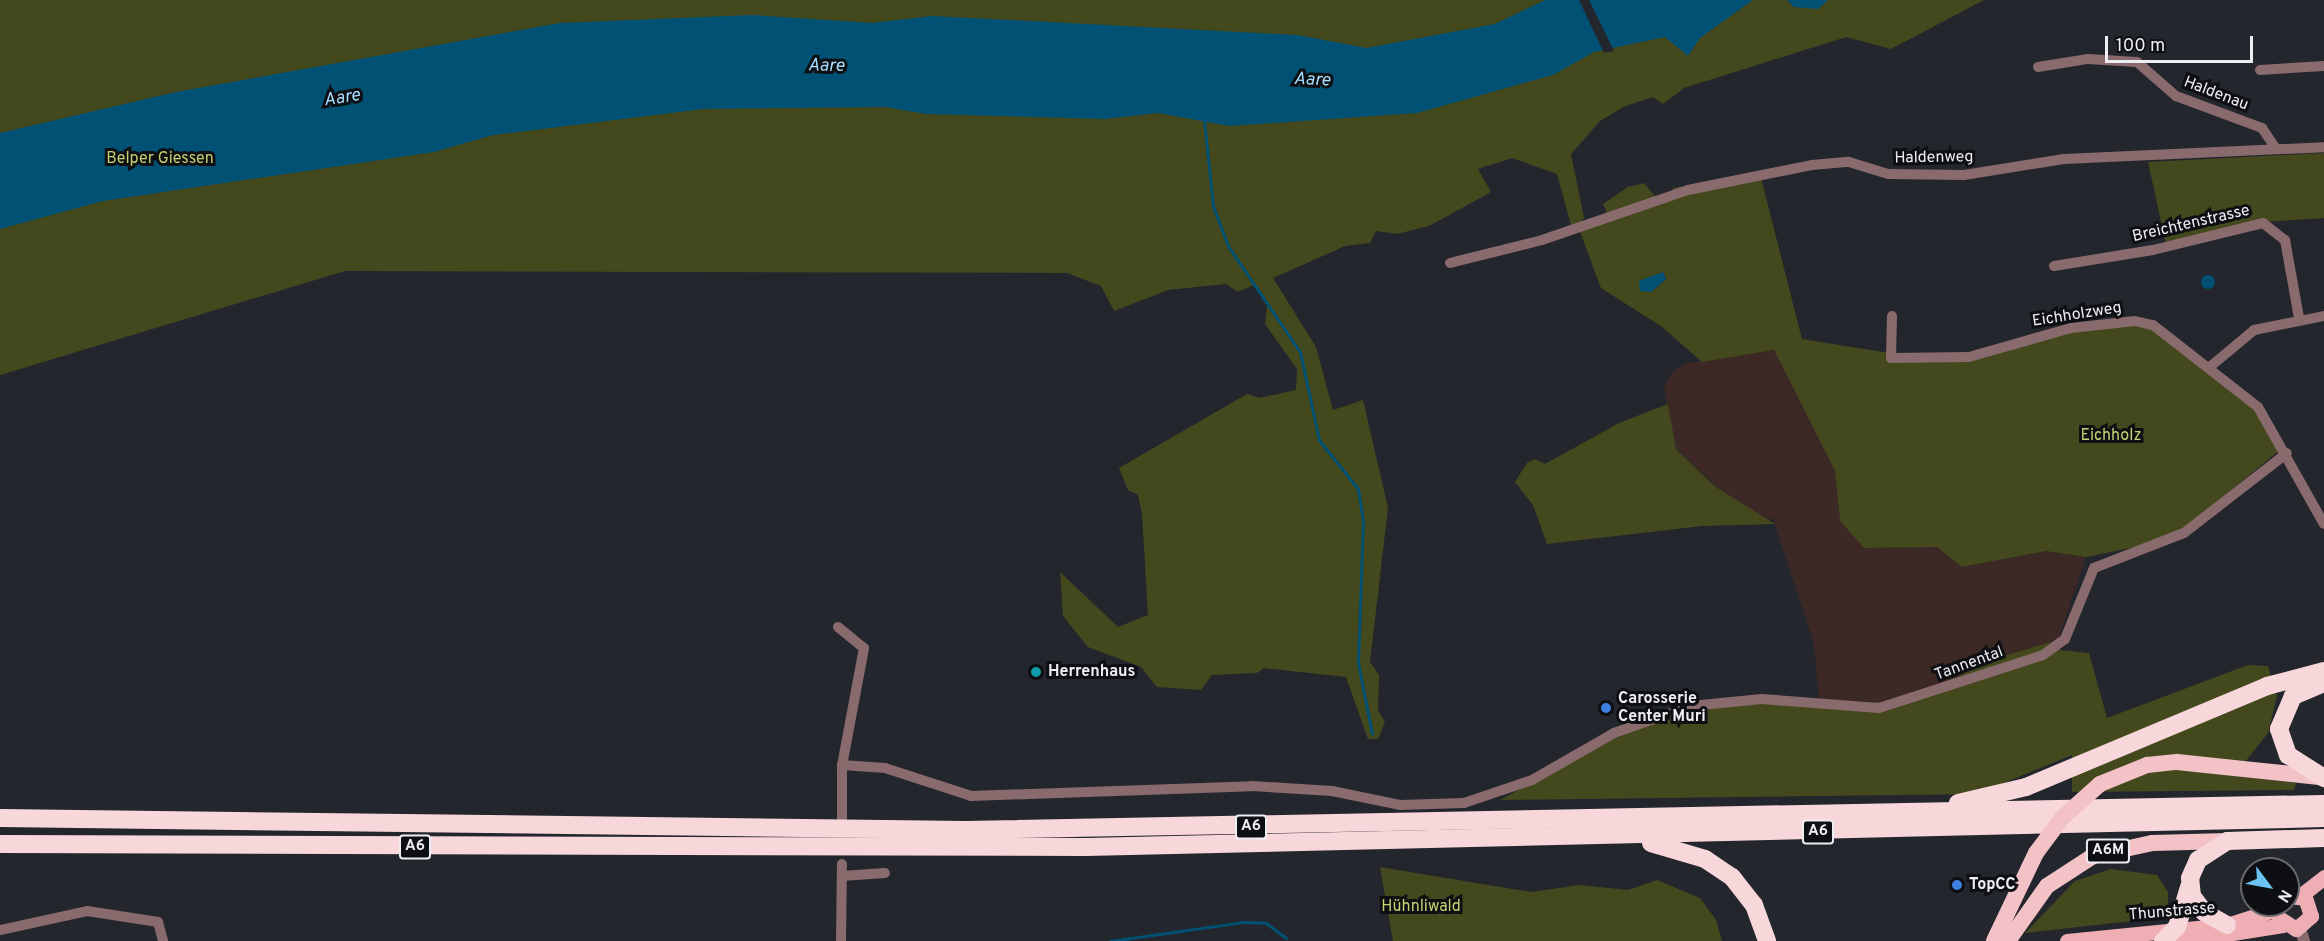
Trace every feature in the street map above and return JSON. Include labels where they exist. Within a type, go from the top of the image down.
[{"type":"highway","points":[[1871,815],[2026,788],[2267,686],[2324,671]]},
{"type":"highway","points":[[2321,778],[2288,755],[2279,729],[2293,696],[2324,683]]},
{"type":"highway","name":"A6M","points":[[2000,937],[2036,854],[2062,818],[2100,784],[2147,765],[2177,762],[2321,778]]},
{"type":"highway","name":"A6","points":[[0,818],[882,830],[1871,815],[2324,804]]},
{"type":"highway","name":"A6","points":[[0,844],[831,849],[1630,837],[2324,818]]},
{"type":"highway","points":[[1630,837],[1719,867],[1747,893],[1767,941]]},
{"type":"highway","points":[[2174,937],[2198,860],[2227,841],[2324,838]]},
{"type":"highway","name":"A6M","points":[[2000,937],[2017,924],[2047,886],[2093,856],[2152,843],[2227,841]]},
{"type":"highway","points":[[2189,886],[2204,912],[2227,925]]},
{"type":"main road","points":[[2300,899],[2324,877]]},
{"type":"main road","points":[[2300,899],[2324,881]]},
{"type":"main road","points":[[2300,899],[2309,921],[2302,934]]},
{"type":"main road","name":"Thunstrasse","points":[[2174,937],[2227,925],[2250,917]]},
{"type":"main road","points":[[2281,917],[2283,925]]},
{"type":"main road","name":"Thunstrasse","points":[[2067,941],[2174,937],[2283,925],[2302,934]]},
{"type":"street","name":"Haldenau","points":[[2038,68],[2088,59],[2137,62],[2176,96],[2262,128],[2276,149]]},
{"type":"street","points":[[2260,70],[2324,66]]},
{"type":"street","name":"Haldenweg","points":[[1450,263],[1542,240],[1688,190],[1812,165],[1849,162],[1888,174],[1964,175],[2064,159],[2324,147]]},
{"type":"street","name":"Breichtenstrasse","points":[[2054,266],[2152,250],[2263,223],[2285,240],[2299,318]]},
{"type":"street","name":"Eichholzweg","points":[[1892,316],[1891,358],[1978,356],[2038,335],[2134,321],[2160,328],[2211,366],[2258,407],[2287,453],[2324,524]]},
{"type":"street","points":[[2211,366],[2254,330],[2299,318],[2324,316]]},
{"type":"street","name":"Tannental","points":[[842,765],[885,768],[971,796],[1273,787],[1432,805],[1502,792],[1614,733],[1702,704],[1762,699],[1880,708],[2043,655],[2065,639],[2094,568],[2184,533],[2287,453]]},
{"type":"street","points":[[838,627],[864,648],[842,765],[842,819]]},
{"type":"street","points":[[841,941],[842,864]]},
{"type":"street","points":[[842,876],[885,873]]},
{"type":"street","points":[[0,930],[87,911],[158,922],[163,941]]},
{"type":"shaded area","points":[[1774,350],[1835,471],[1840,521],[1864,548],[1937,547],[1963,567],[2046,551],[2086,557],[2058,640],[1972,665],[1958,677],[1893,702],[1819,701],[1814,644],[1773,519],[1760,518],[1714,486],[1676,448],[1664,388],[1672,372],[1688,363]]},
{"type":"green space","name":"Belper Giessen","points":[[0,0],[1984,0],[1891,49],[1846,37],[1684,88],[1663,104],[1653,97],[1625,106],[1600,121],[1571,154],[1584,218],[1580,223],[1571,225],[1557,174],[1512,158],[1478,169],[1491,192],[1429,226],[1397,234],[1376,231],[1370,243],[1345,246],[1273,278],[1316,347],[1333,410],[1363,400],[1388,508],[1370,662],[1379,675],[1378,710],[1385,722],[1378,739],[1368,739],[1346,677],[1264,668],[1257,673],[1212,675],[1201,690],[1157,687],[1141,667],[1088,647],[1063,616],[1060,572],[1118,627],[1148,615],[1142,514],[1138,495],[1128,490],[1119,468],[1247,394],[1260,398],[1296,390],[1297,369],[1265,324],[1267,305],[1253,285],[1238,292],[1226,284],[1168,290],[1114,311],[1101,286],[1067,273],[345,271],[0,375]]},
{"type":"green space","points":[[2324,153],[2324,218],[2263,222],[2166,244],[2148,162]]},
{"type":"green space","name":"Eichholz","points":[[1761,178],[1802,339],[1908,356],[1977,355],[2019,341],[2140,322],[2246,395],[2281,449],[2196,519],[2167,538],[2141,546],[2086,557],[2046,551],[1962,567],[1937,547],[1864,548],[1840,521],[1835,471],[1774,350],[1702,362],[1662,327],[1601,288],[1579,229],[1608,216],[1603,204],[1628,187],[1644,183],[1655,196],[1669,197],[1673,188],[1700,183]],"holes":[[[1663,273],[1666,279],[1651,292],[1639,281]]]},
{"type":"green space","points":[[1668,404],[1676,449],[1714,486],[1775,524],[1702,526],[1547,544],[1533,505],[1515,482],[1527,463],[1535,459],[1545,464],[1619,423]]},
{"type":"green space","points":[[2058,640],[2060,650],[2089,653],[2107,718],[2248,665],[2268,666],[2277,696],[2268,733],[2234,776],[2296,783],[2294,790],[2072,792],[2072,755],[1977,794],[1500,800],[1606,742],[1674,714],[1721,704],[1893,702],[1958,677],[1972,665]]},
{"type":"green space","name":"Hühnliwald","points":[[1380,867],[1531,892],[1580,885],[1628,890],[1657,880],[1700,898],[1716,920],[1722,941],[1393,941]]},
{"type":"green space","points":[[2111,869],[2157,875],[2168,892],[2168,908],[2158,918],[2025,933],[2075,881]]},
{"type":"water","name":"Aare","points":[[1545,0],[1753,0],[1700,38],[1688,56],[1665,37],[1594,52],[1553,75],[1417,113],[1229,126],[1158,113],[1105,119],[926,114],[885,107],[703,109],[493,135],[434,152],[103,201],[0,229],[0,133],[176,92],[560,23],[752,15],[872,23],[932,16],[1298,35],[1366,48],[1495,24]]},
{"type":"water","points":[[1787,0],[1828,0],[1818,9],[1794,7]]},
{"type":"water","points":[[1663,272],[1666,279],[1651,292],[1640,291],[1639,281]]},
{"type":"water","points":[[2208,275],[2213,277],[2215,282],[2213,287],[2208,289],[2203,287],[2201,282],[2203,277]]},
{"type":"pier","points":[[1579,0],[1589,0],[1614,51],[1604,53]]},
{"type":"waterway","points":[[1204,120],[1213,206],[1228,246],[1300,352],[1319,440],[1358,489],[1363,520],[1358,663],[1372,734]]},
{"type":"waterway","points":[[1110,941],[1243,922],[1266,923],[1286,938]]},
{"type":"place","name":"Herrenhaus","points":[[1036,672]]},
{"type":"place","name":"Carosserie Center Muri","points":[[1606,708]]},
{"type":"place","name":"TopCC","points":[[1957,885]]}]
